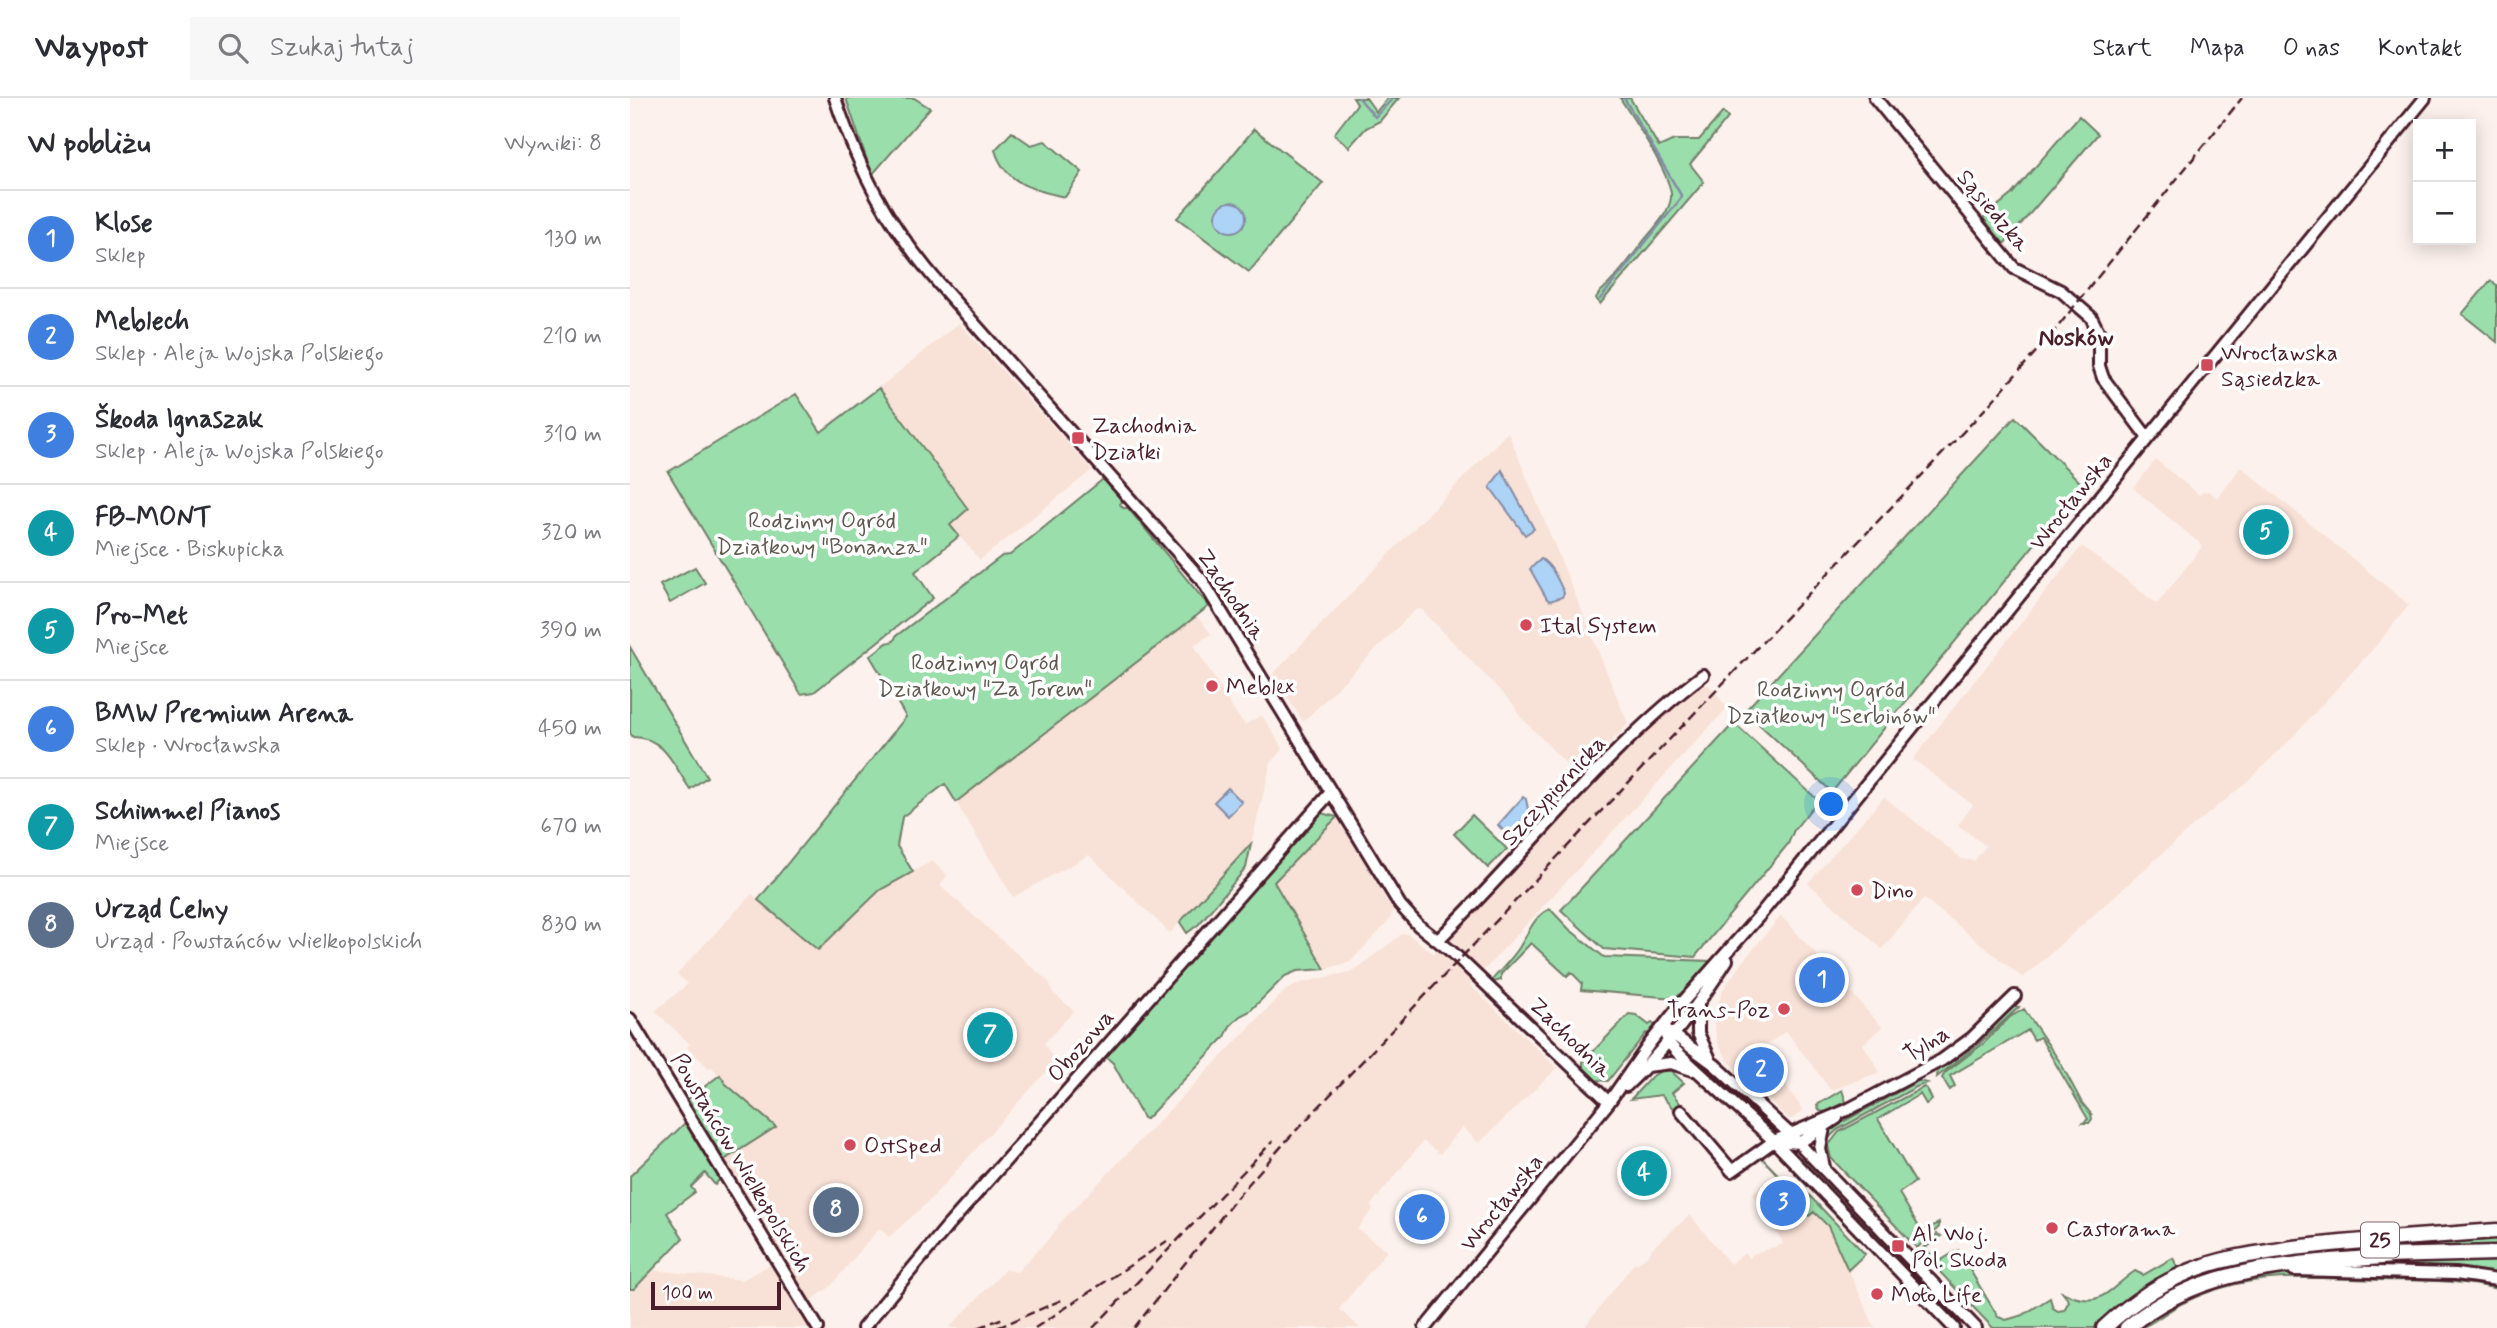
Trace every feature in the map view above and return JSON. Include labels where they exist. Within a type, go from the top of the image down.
[{"type":"main road","name":"25","points":[[2104,1328],[2140,1299],[2176,1277],[2219,1261],[2264,1252],[2345,1242],[2497,1231]]},
{"type":"main road","points":[[2264,1252],[2392,1256]]},
{"type":"main road","name":"25","points":[[2127,1328],[2154,1308],[2195,1286],[2236,1273],[2392,1256],[2497,1253]]},
{"type":"street","name":"Zachodnia","points":[[835,98],[863,172],[874,195],[901,237],[940,285],[1202,580],[1400,905],[1418,925],[1438,940],[1609,1102]]},
{"type":"street","name":"Sąsiedzka","points":[[1875,98],[2009,263],[2019,272],[2061,291],[2091,317],[2099,333],[2099,366],[2103,378],[2148,438]]},
{"type":"street","name":"Wrocławska","points":[[1425,1328],[1609,1102],[1663,1027],[1747,930],[2425,98]]},
{"type":"street","name":"Szczypiornicka","points":[[1438,940],[1490,888],[1601,767],[1662,709],[1703,675]]},
{"type":"street","name":"Obozowa","points":[[863,1328],[946,1228],[1331,792]]},
{"type":"street","name":"Wrocławska","points":[[1609,1102],[1671,1039],[1698,1005],[1747,930]]},
{"type":"street","name":"Tylna","points":[[1681,1111],[1732,1171],[1774,1140],[1847,1111],[1925,1070],[1958,1049],[2015,996]]},
{"type":"street","points":[[1698,1005],[1700,1039],[1715,1065]]},
{"type":"street","name":"Powstańców Wielkopolskich","points":[[630,1019],[818,1328]]},
{"type":"street","points":[[1663,1027],[1696,1072],[1774,1140],[1954,1328]]},
{"type":"street","points":[[1671,1039],[1715,1065],[1790,1134],[1976,1328]]},
{"type":"street","points":[[1647,1066],[1671,1063],[1696,1072]]},
{"type":"street","name":"Tylna","points":[[1799,1143],[1847,1111]]},
{"type":"street","points":[[1824,1128],[1820,1149],[1825,1170]]},
{"type":"street","points":[[1774,1140],[1799,1143]]},
{"type":"street","points":[[2264,1268],[2456,1274],[2497,1280]]},
{"type":"shaded area","points":[[959,323],[1092,470],[980,560],[950,525],[968,509],[879,388]]},
{"type":"shaded area","points":[[1508,432],[1628,724],[1578,776],[1421,609],[1415,610],[1303,722],[1273,674]]},
{"type":"shaded area","points":[[2156,460],[2199,495],[2209,491],[2217,498],[2241,467],[2409,605],[2373,649],[2283,747],[2023,978],[1924,898],[1882,949],[1808,883],[1884,797],[1962,859],[1974,861],[1986,846],[1958,825],[1973,805],[1913,759],[2082,546],[2157,604],[2203,546],[2133,488]]},
{"type":"shaded area","points":[[1197,616],[1211,634],[1194,645],[1234,711],[1245,725],[1260,716],[1263,717],[1283,749],[1271,762],[1251,844],[1170,933],[1089,855],[1013,897],[956,802]]},
{"type":"shaded area","points":[[1698,682],[1710,686],[1727,708],[1470,985],[1557,1068],[1479,1143],[1462,1127],[1440,1154],[1423,1141],[1371,1205],[1373,1209],[1357,1229],[1387,1251],[1339,1309],[1360,1328],[949,1328],[1005,1270],[1017,1272],[1057,1230],[1058,1225],[1286,990],[1301,983],[1354,971],[1402,934],[1408,934],[1434,954],[1445,939],[1609,766]]},
{"type":"shaded area","points":[[1337,817],[1393,911],[1389,921],[1350,962],[1325,969],[1273,882]]},
{"type":"shaded area","points":[[932,861],[947,875],[940,886],[1049,982],[1053,993],[1074,1011],[1044,1043],[1055,1062],[928,1202],[889,1237],[879,1228],[830,1287],[810,1301],[724,1160],[775,1127],[687,1047],[690,1044],[655,1011],[688,984],[677,974],[752,894],[818,950],[880,890]]},
{"type":"shaded area","points":[[1781,916],[1882,1027],[1863,1044],[1880,1072],[1831,1090],[1786,1031],[1762,1048],[1803,1111],[1790,1120],[1729,1062],[1718,1043],[1713,1019],[1723,990]]},
{"type":"shaded area","points":[[1771,1176],[1808,1216],[1814,1211],[1828,1226],[1875,1328],[1584,1328],[1635,1262],[1637,1264],[1690,1215],[1730,1264],[1745,1253],[1749,1259],[1753,1254],[1784,1244],[1752,1194]]},
{"type":"shaded area","points":[[770,1265],[808,1328],[630,1328],[630,1289],[635,1289],[653,1270],[742,1280]]},
{"type":"green space","points":[[846,98],[914,98],[930,108],[872,175]]},
{"type":"green space","points":[[1353,98],[1366,98],[1376,112],[1388,98],[1399,98],[1380,121],[1366,128],[1349,147],[1334,134],[1357,104]]},
{"type":"green space","points":[[1620,98],[1630,98],[1659,147],[1674,140],[1699,140],[1723,112],[1728,118],[1690,164],[1704,182],[1600,304],[1596,298],[1600,292],[1660,222],[1671,198],[1659,163]]},
{"type":"green space","points":[[2079,116],[2098,134],[2004,244],[1983,218],[2012,194]]},
{"type":"green space","points":[[1254,129],[1323,183],[1249,272],[1177,218]]},
{"type":"green space","points":[[1012,132],[1031,145],[1045,141],[1082,172],[1065,197],[1022,184],[1006,171],[995,150]]},
{"type":"green space","points":[[2490,281],[2497,285],[2497,342],[2462,314]]},
{"type":"green space","name":"Rodzinny Ogród Działkowy \"Bonanza\"","points":[[879,388],[968,509],[950,525],[959,536],[915,572],[933,598],[814,692],[801,694],[668,472],[796,394],[821,432]]},
{"type":"green space","name":"Rodzinny Ogród Działkowy \"Serbinów\"","points":[[2015,417],[2083,485],[1832,792],[1745,711]]},
{"type":"green space","name":"Rodzinny Ogród Działkowy \"Za Torem\"","points":[[1105,480],[1122,501],[1120,504],[1123,508],[1128,508],[1209,606],[956,802],[945,784],[902,817],[897,846],[913,872],[880,890],[818,950],[758,900],[906,717],[870,656],[894,641],[896,636],[1002,556],[1010,555]]},
{"type":"green space","points":[[695,567],[705,583],[670,603],[660,585]]},
{"type":"green space","points":[[630,647],[707,777],[690,789],[661,747],[644,738],[633,737],[630,733]]},
{"type":"green space","name":"Rodzinny Ogród Działkowy \"Serbinów\"","points":[[1734,723],[1818,800],[1794,830],[1788,844],[1695,957],[1604,949],[1561,910]]},
{"type":"green space","points":[[1321,813],[1337,817],[1274,882],[1325,969],[1297,971],[1285,976],[1250,1011],[1230,1026],[1225,1037],[1146,1119],[1143,1118],[1113,1063],[1106,1057]]},
{"type":"green space","points":[[1472,815],[1507,849],[1488,868],[1454,834]]},
{"type":"green space","points":[[1251,844],[1246,868],[1199,924],[1187,933],[1180,922]]},
{"type":"green space","points":[[1550,909],[1569,929],[1604,957],[1710,961],[1689,988],[1674,998],[1581,990],[1582,983],[1571,972],[1567,976],[1531,943],[1501,974],[1501,980],[1494,982],[1493,979],[1516,952],[1536,920]]},
{"type":"green space","points":[[2014,1006],[2019,1007],[1979,1044],[1937,1077],[1938,1070],[1969,1047]]},
{"type":"green space","points":[[2024,1009],[2091,1114],[2089,1123],[2083,1123],[2088,1119],[2040,1037],[2034,1040],[2028,1030],[1950,1076],[1955,1086],[1950,1090],[1942,1078],[2010,1017]]},
{"type":"green space","points":[[1629,1014],[1657,1027],[1650,1035],[1646,1033],[1608,1081],[1596,1080],[1583,1067],[1583,1062]]},
{"type":"green space","points":[[1687,1048],[1773,1127],[1683,1053]]},
{"type":"green space","points":[[1661,1071],[1671,1071],[1684,1083],[1672,1093],[1683,1107],[1677,1113],[1661,1095],[1631,1099],[1651,1077]]},
{"type":"green space","points":[[720,1075],[726,1084],[776,1127],[724,1160],[687,1100]]},
{"type":"green space","points":[[1918,1081],[1927,1083],[1837,1130],[1826,1141],[1827,1133],[1835,1126]]},
{"type":"green space","points":[[1924,1087],[1932,1100],[1926,1104],[1920,1094],[1878,1119],[1915,1182],[1899,1193],[1922,1232],[1939,1223],[1939,1227],[1917,1248],[1831,1158],[1828,1146],[1839,1132]]},
{"type":"green space","points":[[1842,1090],[1846,1102],[1826,1112],[1820,1111],[1817,1105]]},
{"type":"green space","points":[[687,1121],[720,1179],[715,1185],[705,1173],[691,1187],[695,1192],[667,1213],[683,1238],[634,1289],[630,1289],[630,1176]]},
{"type":"green space","points":[[1804,1155],[1901,1256],[1901,1262],[1896,1260],[1800,1160]]},
{"type":"green space","points":[[1760,1156],[1800,1197],[1806,1192],[1865,1254],[1848,1270],[1828,1226],[1814,1212],[1809,1216],[1796,1202],[1799,1198]]},
{"type":"green space","points":[[1937,1234],[1941,1236],[1925,1248],[1938,1262],[1958,1250],[1998,1317],[2006,1320],[2023,1315],[2050,1298],[2053,1308],[2064,1310],[2069,1301],[2062,1292],[2082,1299],[2099,1298],[2135,1271],[2143,1275],[2173,1258],[2179,1271],[2116,1310],[2097,1328],[1993,1328],[1920,1251]]},
{"type":"green space","points":[[2497,1236],[2497,1246],[2326,1250]]},
{"type":"green space","points":[[2285,1257],[2311,1257],[2233,1270],[2187,1285],[2143,1310],[2120,1328],[2111,1328],[2148,1299],[2185,1279],[2234,1264]]},
{"type":"green space","points":[[2497,1259],[2497,1275],[2451,1269],[2327,1267],[2382,1262]]},
{"type":"green space","points":[[2278,1272],[2447,1278],[2482,1281],[2497,1285],[2497,1289],[2439,1281],[2300,1278],[2260,1280],[2204,1294],[2177,1306],[2151,1323],[2135,1328],[2161,1309],[2216,1283]]},
{"type":"water","points":[[1231,202],[1237,203],[1245,211],[1245,223],[1237,231],[1231,232],[1225,231],[1217,223],[1216,217],[1217,211],[1225,203]]},
{"type":"water","points":[[1502,470],[1534,529],[1525,535],[1490,487]]},
{"type":"water","points":[[1541,559],[1555,574],[1564,593],[1562,597],[1550,601],[1547,599],[1530,569]]},
{"type":"water","points":[[1228,788],[1242,802],[1228,816],[1214,802]]},
{"type":"water","points":[[1523,797],[1526,799],[1529,814],[1508,836],[1498,825]]},
{"type":"waterway","points":[[1359,98],[1375,117],[1393,98]]},
{"type":"waterway","points":[[1600,299],[1682,197],[1624,98]]},
{"type":"railway","points":[[1134,1328],[1238,1196],[1288,1139],[1987,407],[2056,329],[2242,98]]},
{"type":"railway","points":[[1093,1328],[1273,1141]]},
{"type":"railway","points":[[1035,1328],[1167,1241]]},
{"type":"railway","points":[[997,1328],[1064,1299]]},
{"type":"railway","points":[[978,1328],[1003,1318]]},
{"type":"place","name":"Wrocławska Sąsiedzka","points":[[2207,365]]},
{"type":"place","name":"Zachodnia Działki","points":[[1078,438]]},
{"type":"place","name":"Pro-Met","points":[[2266,532]]},
{"type":"place","name":"Ital System","points":[[1526,625]]},
{"type":"place","name":"Meblex","points":[[1212,686]]},
{"type":"place","name":"Dino","points":[[1857,890]]},
{"type":"place","name":"Klose","points":[[1822,980]]},
{"type":"place","name":"Trans-Poz","points":[[1784,1009]]},
{"type":"place","name":"Schimmel Pianos","points":[[990,1035]]},
{"type":"place","name":"Meblech","points":[[1761,1070]]},
{"type":"place","name":"OstSped","points":[[850,1145]]},
{"type":"place","name":"FB-MONT","points":[[1644,1173]]},
{"type":"place","name":"Škoda Ignaszak","points":[[1783,1203]]},
{"type":"place","name":"Urząd Celny","points":[[836,1210]]},
{"type":"place","name":"BMW Premium Arena","points":[[1422,1217]]},
{"type":"place","name":"Castorama","points":[[2052,1228]]},
{"type":"place","name":"Al. Woj. Pol. Skoda","points":[[1898,1246]]},
{"type":"place","name":"Moto Life","points":[[1877,1294]]},
{"type":"district","name":"Nosków","points":[[2076,337]]}]
